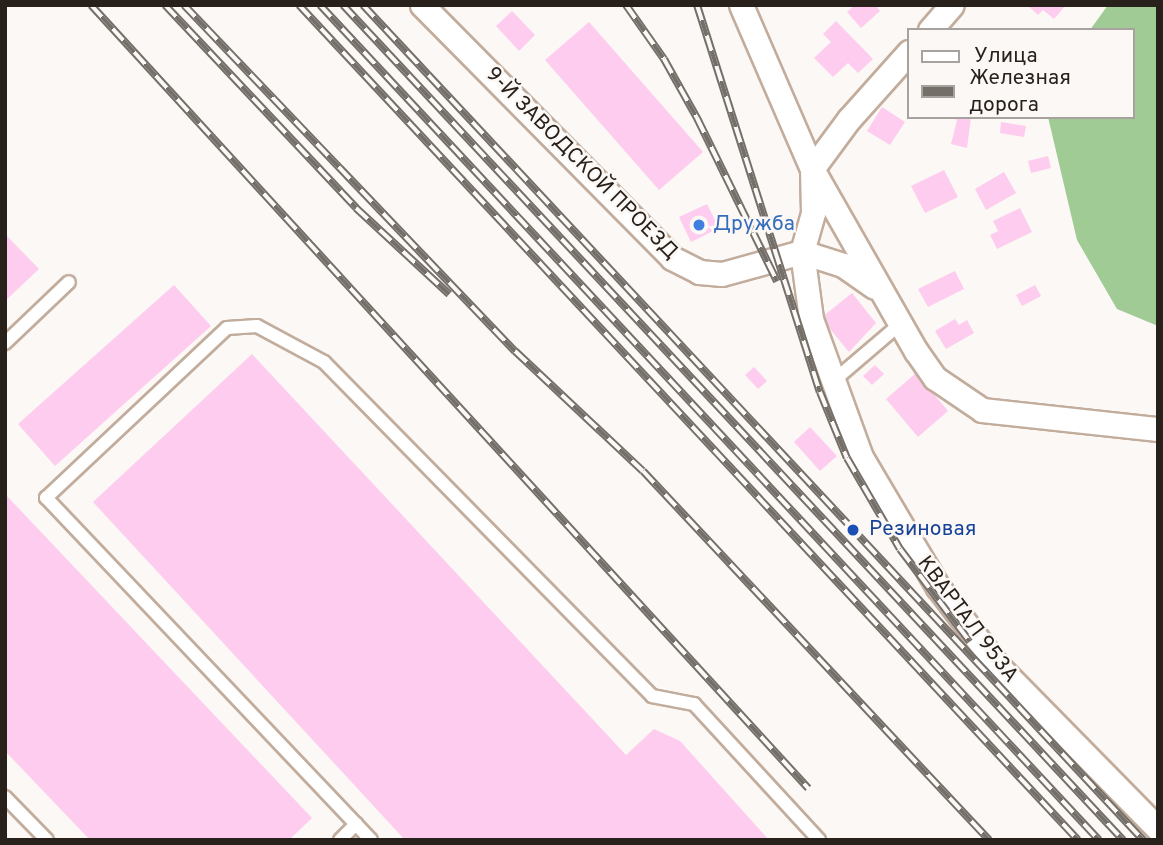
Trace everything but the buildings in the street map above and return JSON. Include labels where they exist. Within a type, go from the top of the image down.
[{"type":"street","name":"9-Й ЗАВОДСКОЙ ПРОЕЗД","points":[[422,5],[672,258],[699,272],[722,274],[802,252]]},
{"type":"street","name":"КВАРТАЛ 953А","points":[[741,5],[812,169],[900,324],[935,377],[982,410],[1158,429]]},
{"type":"street","points":[[932,28],[952,5]]},
{"type":"street","points":[[812,169],[849,119],[908,53]]},
{"type":"street","name":"КВАРТАЛ 953А","points":[[812,169],[813,213],[802,252],[811,319],[831,383],[861,457],[895,521],[945,596],[998,666],[1158,829]]},
{"type":"street","points":[[802,252],[843,265],[882,292]]},
{"type":"lane","points":[[5,343],[69,282]]},
{"type":"lane","points":[[831,383],[900,324]]},
{"type":"lane","points":[[371,840],[46,498],[227,328],[257,326],[324,362],[652,696],[694,704],[819,840]]},
{"type":"lane","points":[[5,797],[47,840]]},
{"type":"lane","points":[[340,840],[356,824]]},
{"type":"green space","points":[[1108,5],[1158,5],[1158,326],[1117,309],[1077,240],[1048,119],[1135,119],[1135,28],[1091,28]]},
{"type":"railway","points":[[91,5],[808,788]]},
{"type":"railway","points":[[165,5],[356,208],[449,294]]},
{"type":"railway","points":[[184,5],[515,351],[643,471],[989,840]]},
{"type":"railway","points":[[299,5],[1078,840]]},
{"type":"railway","points":[[320,5],[1099,840]]},
{"type":"railway","points":[[343,5],[1123,840]]},
{"type":"railway","points":[[363,5],[1143,840]]},
{"type":"railway","points":[[626,5],[664,59],[697,118],[777,281]]},
{"type":"railway","points":[[697,5],[820,392],[847,458],[900,549],[970,642]]},
{"type":"place","name":"Дружба","points":[[699,225]]},
{"type":"place","name":"Резиновая","points":[[853,530]]}]
